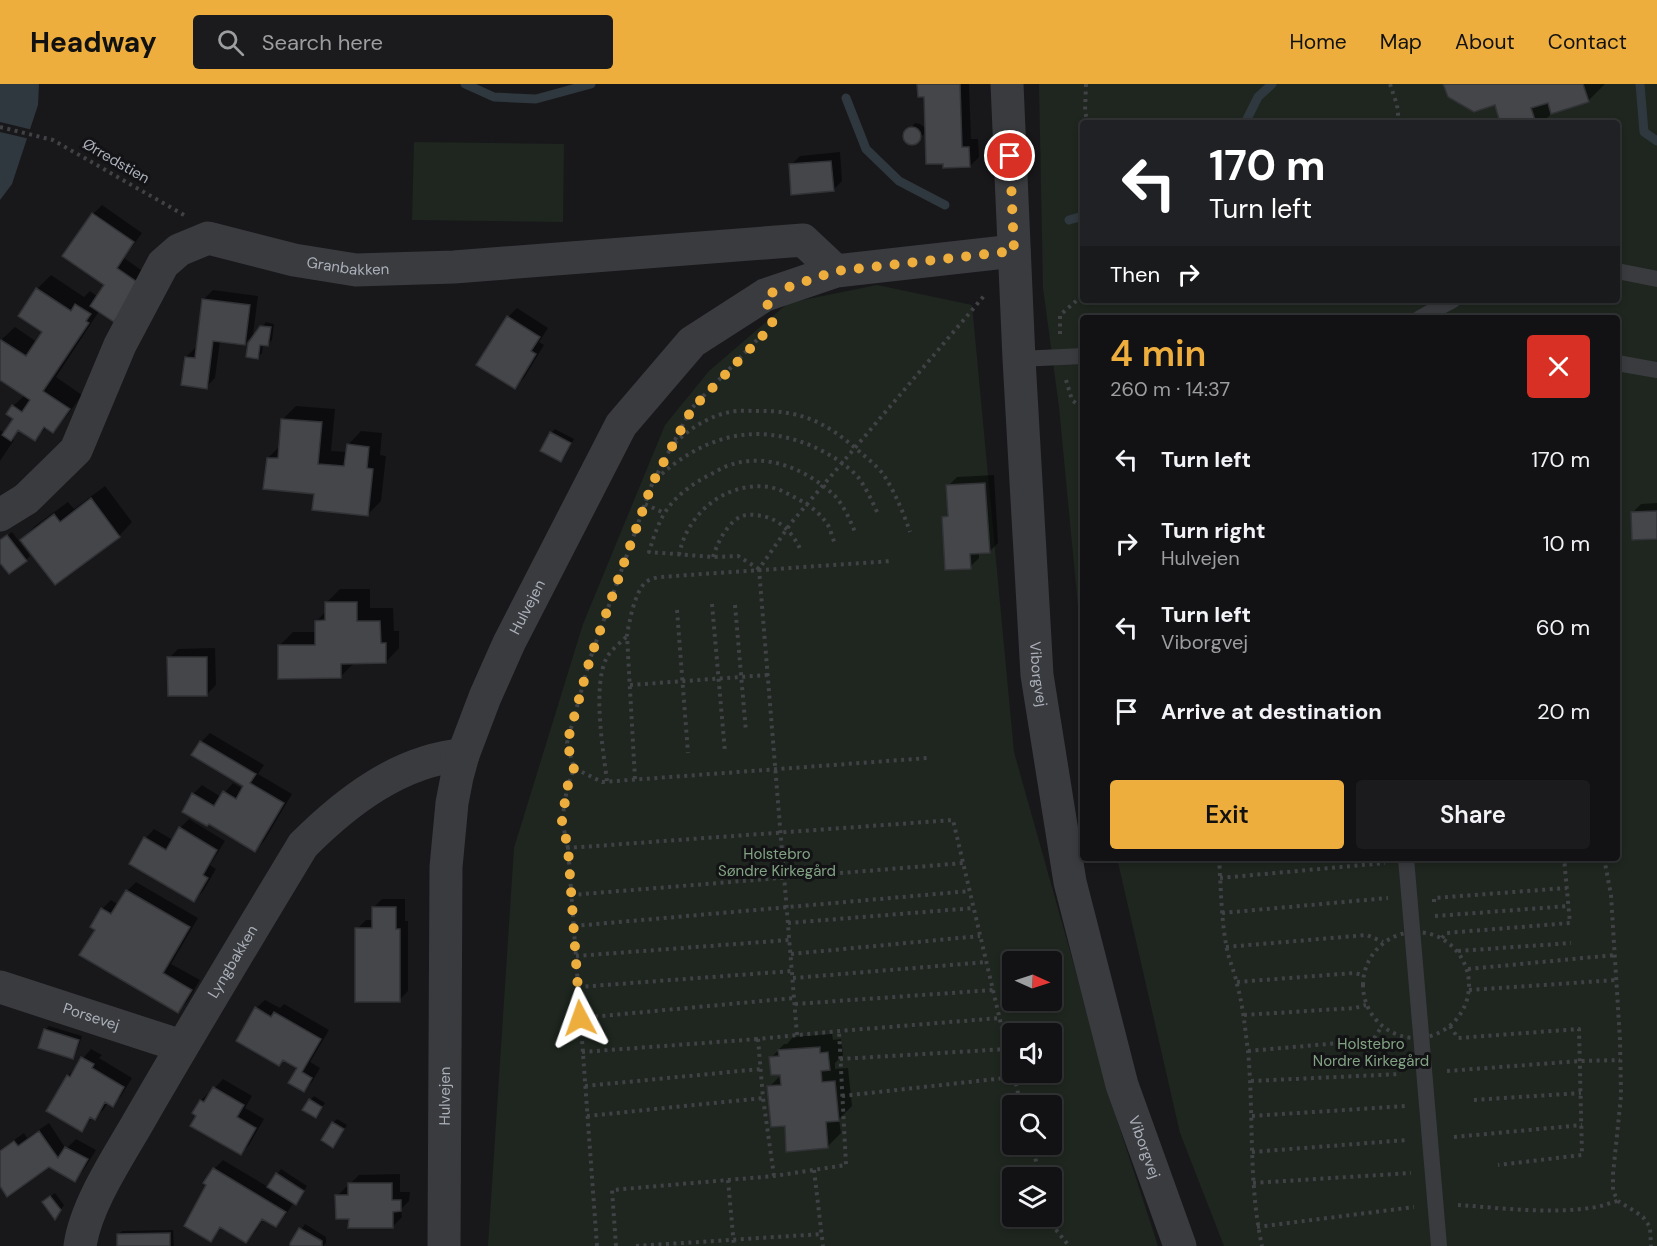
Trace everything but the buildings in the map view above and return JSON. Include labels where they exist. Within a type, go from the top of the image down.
[{"type":"street","name":"Viborgvej","points":[[1007,84],[1019,359],[1037,675],[1070,882],[1122,1086],[1180,1246]]},
{"type":"street","name":"Granbakken","points":[[208,238],[294,260],[356,270],[454,267],[803,240],[836,271]]},
{"type":"street","points":[[0,515],[26,499],[76,450],[120,345],[163,264],[179,250],[208,238]]},
{"type":"street","name":"Hulvejen","points":[[444,1246],[446,867],[452,803],[463,755],[509,643],[621,425],[692,342],[765,295],[836,271],[1014,251]]},
{"type":"street","name":"Lyngbakken","points":[[80,1246],[95,1198],[180,1050],[303,845],[328,820],[366,791],[413,766],[448,756],[463,755]]},
{"type":"street","name":"Porsevej","points":[[0,987],[169,1042],[180,1050]]},
{"type":"lane","points":[[1620,272],[1657,279]]},
{"type":"lane","points":[[1426,315],[1448,303]]},
{"type":"lane","points":[[1019,359],[1080,356]]},
{"type":"lane","points":[[1620,364],[1657,370]]},
{"type":"lane","points":[[1406,861],[1439,1246]]},
{"type":"path","points":[[1086,84],[1085,112],[1087,120]]},
{"type":"path","points":[[1390,84],[1397,105],[1399,120]]},
{"type":"path","name":"Ørredstien","points":[[0,127],[54,140],[182,213],[208,238]]},
{"type":"path","points":[[797,1035],[759,569],[791,523],[987,293]]},
{"type":"path","points":[[1080,298],[1060,315],[1060,357],[1072,400],[1080,407]]},
{"type":"path","points":[[597,1246],[568,848],[562,821],[567,788],[574,768],[567,743],[590,659],[654,482],[692,409],[759,338]]},
{"type":"path","points":[[672,446],[699,424],[729,412],[784,411],[803,416],[837,432],[881,472],[895,495],[910,532]]},
{"type":"path","points":[[654,482],[685,456],[705,445],[744,434],[770,434],[794,438],[831,455],[857,477],[878,514]]},
{"type":"path","points":[[759,569],[738,556],[713,557],[649,552],[664,513],[677,497],[693,484],[730,465],[752,461],[767,461],[796,468],[809,475],[836,497],[855,532]]},
{"type":"path","points":[[679,555],[684,540],[702,510],[726,492],[745,487],[770,487],[807,505],[821,516],[835,544]]},
{"type":"path","points":[[645,504],[664,513]]},
{"type":"path","points":[[713,557],[725,531],[735,520],[746,514],[770,517],[780,523],[796,540],[801,551]]},
{"type":"path","points":[[635,779],[627,636],[628,625],[640,589],[648,580],[660,577],[759,569],[891,561]]},
{"type":"path","points":[[712,604],[725,752]]},
{"type":"path","points":[[735,605],[746,732]]},
{"type":"path","points":[[677,610],[688,753]]},
{"type":"path","points":[[607,782],[599,710],[600,681],[607,656],[627,636]]},
{"type":"path","points":[[630,685],[768,675]]},
{"type":"path","points":[[574,768],[602,782],[607,782],[928,758]]},
{"type":"path","points":[[568,848],[953,820],[1002,1027]]},
{"type":"path","points":[[1219,861],[1226,947],[1244,1015],[1251,1081],[1253,1183],[1257,1227],[1262,1246]]},
{"type":"path","points":[[1220,878],[1396,861]]},
{"type":"path","points":[[1442,938],[1446,933],[1570,923],[1564,861]]},
{"type":"path","points":[[1605,861],[1611,895],[1621,1096],[1613,1191],[1618,1201],[1636,1212],[1650,1227],[1651,1246]]},
{"type":"path","points":[[571,895],[964,863]]},
{"type":"path","points":[[1437,936],[1434,898],[1567,888]]},
{"type":"path","points":[[574,926],[970,891]]},
{"type":"path","points":[[1222,913],[1410,896]]},
{"type":"path","points":[[1435,916],[1569,906]]},
{"type":"path","points":[[788,923],[974,908]]},
{"type":"path","points":[[1226,947],[1367,935],[1383,942]]},
{"type":"path","points":[[791,954],[980,936]]},
{"type":"path","points":[[576,956],[789,940]]},
{"type":"path","points":[[1458,951],[1571,943]]},
{"type":"path","points":[[1468,969],[1615,955]]},
{"type":"path","points":[[792,978],[987,962]]},
{"type":"path","points":[[578,987],[792,971]]},
{"type":"path","points":[[1237,982],[1354,973],[1364,975]]},
{"type":"path","points":[[1470,990],[1616,980]]},
{"type":"path","points":[[795,1004],[993,990]]},
{"type":"path","points":[[580,1018],[794,998]]},
{"type":"path","points":[[1244,1015],[1355,1008],[1366,1005]]},
{"type":"path","points":[[582,1053],[1000,1018]]},
{"type":"path","points":[[1248,1051],[1373,1040],[1382,1026]]},
{"type":"path","points":[[1450,1026],[1458,1038],[1579,1029],[1582,1155],[1498,1164]]},
{"type":"path","points":[[616,1246],[612,1190],[774,1176],[846,1165],[839,1030]]},
{"type":"path","points":[[758,1039],[763,1098],[774,1176]]},
{"type":"path","points":[[840,1059],[1002,1049]]},
{"type":"path","points":[[1251,1081],[1425,1073],[1620,1060]]},
{"type":"path","points":[[585,1086],[761,1069]]},
{"type":"path","points":[[843,1096],[1002,1074]]},
{"type":"path","points":[[1474,1100],[1581,1093]]},
{"type":"path","points":[[587,1116],[763,1098]]},
{"type":"path","points":[[1252,1116],[1427,1105]]},
{"type":"path","points":[[1252,1152],[1582,1125]]},
{"type":"path","points":[[814,1170],[823,1246]]},
{"type":"path","points":[[1253,1183],[1433,1172]]},
{"type":"path","points":[[728,1180],[734,1246]]},
{"type":"path","points":[[1054,1227],[1069,1246]]},
{"type":"path","points":[[636,1246],[822,1234]]},
{"type":"green space","name":"Holstebro Nordre Kirkegård","points":[[1039,84],[1657,84],[1657,1246],[1224,1246],[1180,1133],[1118,861],[1620,861],[1620,315],[1080,315],[1080,628],[1059,407],[1043,288]]},
{"type":"green space","points":[[414,142],[564,144],[563,222],[412,220]]},
{"type":"green space","name":"Holstebro Søndre Kirkegård","points":[[877,285],[972,305],[1014,752],[1120,1129],[1158,1246],[488,1246],[514,848],[583,624],[665,425],[709,371],[788,303]]},
{"type":"shaded area","points":[[0,84],[39,84],[38,105],[12,184],[0,200]]},
{"type":"pier","points":[[0,122],[33,130],[30,139],[0,132]]},
{"type":"waterway","points":[[465,84],[494,97],[536,99],[591,84]]},
{"type":"waterway","points":[[1246,120],[1258,97],[1272,84]]},
{"type":"waterway","points":[[1640,84],[1644,132],[1657,141]]},
{"type":"waterway","points":[[846,98],[866,149],[899,181],[945,205]]},
{"type":"waterway","points":[[1069,220],[1080,217]]},
{"type":"route","points":[[580,1018],[568,848],[562,821],[567,788],[574,768],[567,743],[590,659],[652,484],[692,409],[773,325],[765,295],[836,271],[1014,251],[1010,156]]}]
